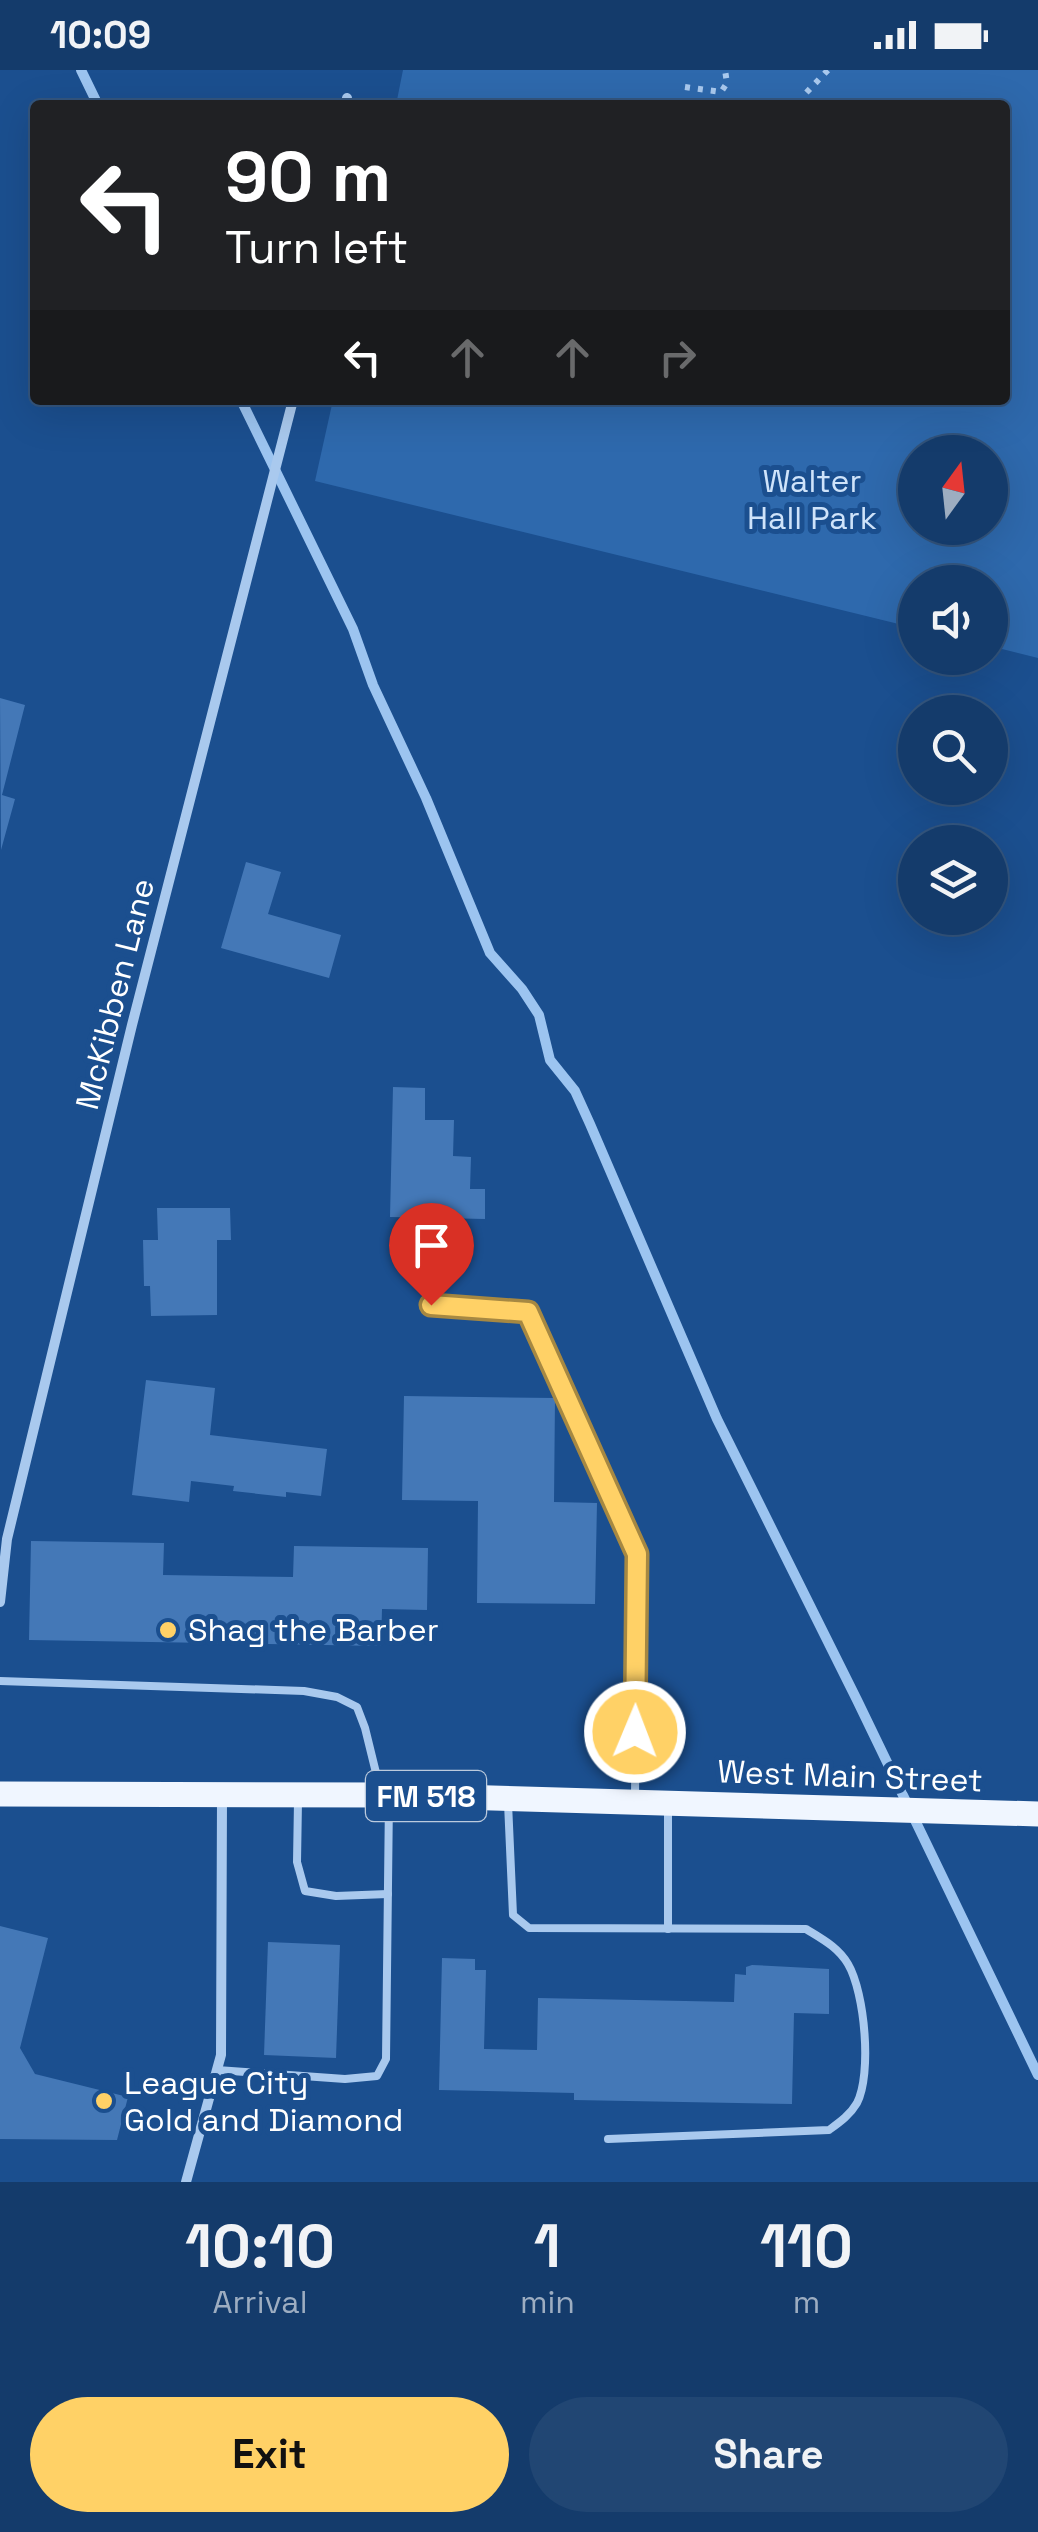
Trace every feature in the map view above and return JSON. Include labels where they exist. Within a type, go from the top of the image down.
[{"type":"main road","name":"West Main Street","points":[[0,1794],[385,1796],[1038,1814]]},
{"type":"street","name":"McKibben Lane","points":[[0,1602],[4,1541],[291,405]]},
{"type":"street","points":[[186,2182],[217,2070],[222,2037],[222,1796]]},
{"type":"lane","points":[[431,1305],[528,1312],[637,1554],[634,1802]]},
{"type":"lane","points":[[0,1682],[304,1691],[336,1697],[357,1707],[385,1796],[386,2059],[377,2076],[345,2079],[217,2070]]},
{"type":"lane","points":[[298,1796],[297,1862],[305,1891],[336,1896],[388,1894]]},
{"type":"lane","points":[[508,1799],[512,1915],[529,1928],[806,1929],[836,1948],[850,1966],[860,1995],[866,2078],[851,2113],[829,2130],[608,2139]]},
{"type":"lane","points":[[668,1804],[668,1929]]},
{"type":"path","points":[[685,87],[721,92],[727,83],[725,70]]},
{"type":"path","points":[[804,100],[828,70]]},
{"type":"green space","name":"Walter Hall Park","points":[[403,70],[1038,70],[1038,658],[1008,650],[1008,565],[898,565],[898,624],[315,481],[332,405],[1010,405],[1010,100],[397,100]]},
{"type":"building","points":[[0,698],[25,705],[2,795],[15,799],[1,850]]},
{"type":"building","points":[[246,862],[281,872],[268,914],[341,935],[329,978],[221,948]]},
{"type":"building","points":[[393,1087],[425,1088],[425,1120],[454,1120],[453,1156],[471,1157],[470,1189],[485,1189],[485,1219],[390,1217]]},
{"type":"building","points":[[157,1208],[230,1208],[231,1240],[217,1240],[217,1315],[151,1316],[150,1286],[144,1286],[143,1240],[158,1240]]},
{"type":"building","points":[[146,1380],[215,1388],[210,1435],[327,1449],[321,1496],[233,1491],[234,1486],[191,1481],[189,1502],[132,1495]]},
{"type":"building","points":[[404,1396],[555,1398],[554,1502],[597,1503],[595,1604],[477,1603],[478,1501],[402,1500]]},
{"type":"building","points":[[31,1541],[164,1543],[163,1575],[293,1577],[294,1546],[428,1548],[427,1610],[382,1609],[381,1646],[29,1640]]},
{"type":"building","points":[[0,1926],[48,1938],[20,2048],[35,2074],[128,2097],[117,2140],[0,2139]]},
{"type":"building","points":[[268,1942],[340,1945],[336,2058],[264,2055]]},
{"type":"building","points":[[442,1958],[475,1959],[475,1970],[486,1970],[484,2049],[537,2050],[538,1998],[734,2002],[735,1974],[746,1975],[746,1967],[752,1965],[829,1969],[829,2014],[794,2013],[792,2104],[574,2100],[574,2093],[439,2090]]},
{"type":"waterway","points":[[81,70],[96,100]]},
{"type":"waterway","points":[[243,405],[353,629],[373,685],[426,798],[490,953],[539,1015],[550,1060],[575,1091],[717,1419],[1038,2075]]},
{"type":"place","name":"Shag the Barber","points":[[168,1630]]},
{"type":"place","name":"League City Gold and Diamond","points":[[104,2101]]},
{"type":"route","points":[[431,1305],[528,1312],[637,1554],[635,1732]]}]
